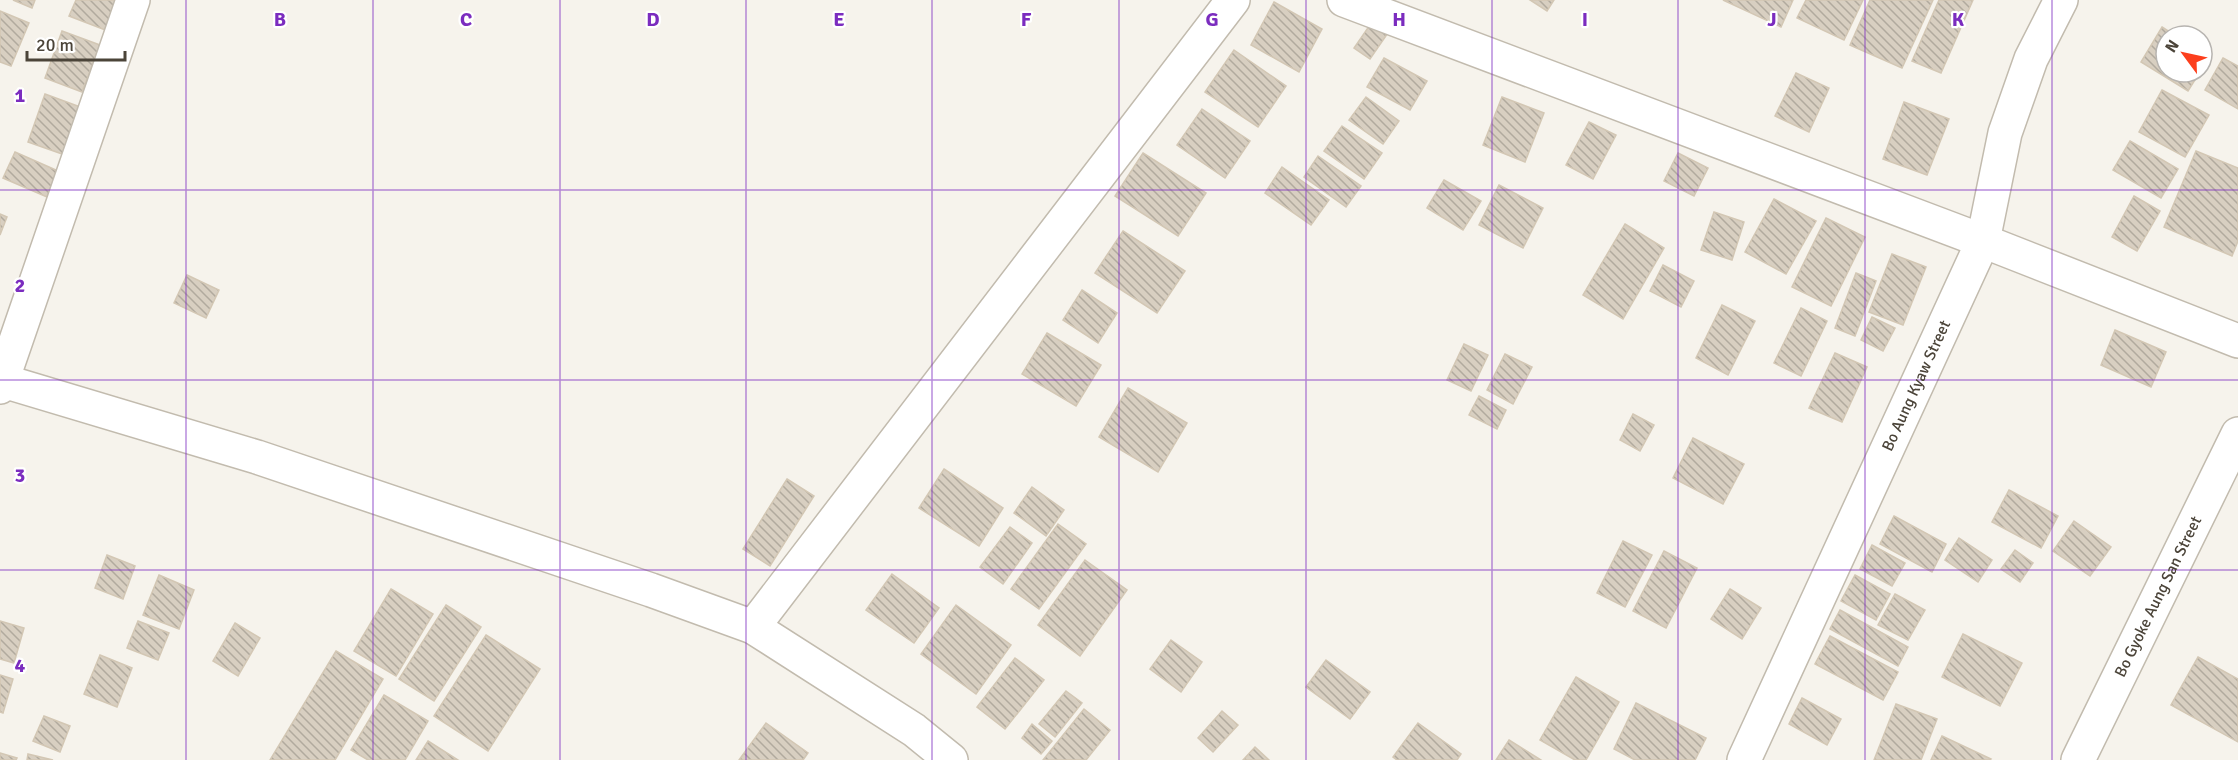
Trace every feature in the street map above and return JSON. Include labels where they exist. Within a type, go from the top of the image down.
[{"type":"street","points":[[134,0],[1,383],[257,458],[651,590],[753,627],[914,730],[951,760]]},
{"type":"street","points":[[753,627],[1233,0]]},
{"type":"street","points":[[1344,0],[1983,241],[2238,341]]},
{"type":"street","name":"Bo Aung Kyaw Street","points":[[1744,760],[1983,241],[2005,133],[2031,59],[2061,0]]},
{"type":"street","name":"Bo Gyoke Aung San Street","points":[[2078,760],[2238,434]]},
{"type":"building","points":[[13,0],[35,0],[32,8]]},
{"type":"building","points":[[76,0],[120,0],[108,31],[69,16]]},
{"type":"building","points":[[1530,0],[1554,0],[1547,11]]},
{"type":"building","points":[[1723,0],[1793,0],[1781,27]]},
{"type":"building","points":[[1806,0],[1863,0],[1844,40],[1797,18]]},
{"type":"building","points":[[1870,0],[1933,0],[1902,68],[1850,45]]},
{"type":"building","points":[[1939,0],[1973,0],[1941,73],[1912,61]]},
{"type":"building","points":[[1274,2],[1322,29],[1299,72],[1251,45]]},
{"type":"building","points":[[0,11],[29,23],[11,66],[0,62]]},
{"type":"building","points":[[1374,19],[1390,30],[1370,59],[1354,48]]},
{"type":"building","points":[[62,31],[100,45],[82,92],[45,78]]},
{"type":"building","points":[[2154,40],[2154,70],[2141,62]]},
{"type":"building","points":[[1234,50],[1286,86],[1258,127],[1205,92]]},
{"type":"building","points":[[1384,58],[1427,81],[1410,110],[1367,87]]},
{"type":"building","points":[[2223,58],[2238,66],[2238,109],[2205,90],[2208,84],[2214,84],[2214,74]]},
{"type":"building","points":[[1796,73],[1829,88],[1809,132],[1775,116]]},
{"type":"building","points":[[2177,84],[2192,84],[2188,91]]},
{"type":"building","points":[[2162,90],[2209,115],[2185,157],[2139,132]]},
{"type":"building","points":[[45,94],[83,108],[65,155],[28,142]]},
{"type":"building","points":[[1366,97],[1399,121],[1383,144],[1349,120]]},
{"type":"building","points":[[1502,97],[1544,113],[1525,162],[1483,145]]},
{"type":"building","points":[[1904,102],[1949,119],[1927,175],[1883,159]]},
{"type":"building","points":[[1202,109],[1250,141],[1225,178],[1177,145]]},
{"type":"building","points":[[1589,122],[1616,135],[1593,179],[1566,165]]},
{"type":"building","points":[[1342,126],[1382,153],[1364,179],[1324,151]]},
{"type":"building","points":[[2130,141],[2178,169],[2161,198],[2113,170]]},
{"type":"building","points":[[2196,151],[2238,168],[2238,241],[2232,256],[2164,227]]},
{"type":"building","points":[[15,152],[58,171],[47,197],[3,178]]},
{"type":"building","points":[[1143,153],[1206,193],[1178,236],[1115,196]]},
{"type":"building","points":[[1678,153],[1708,168],[1694,196],[1664,181]]},
{"type":"building","points":[[1318,156],[1361,186],[1346,207],[1304,177]]},
{"type":"building","points":[[1282,167],[1329,200],[1311,225],[1265,193]]},
{"type":"building","points":[[1444,180],[1481,201],[1463,230],[1427,208]]},
{"type":"building","points":[[1499,185],[1543,208],[1523,248],[1479,225]]},
{"type":"building","points":[[2134,196],[2160,211],[2137,251],[2112,237]]},
{"type":"building","points":[[1774,199],[1816,221],[1786,274],[1745,252]]},
{"type":"building","points":[[1714,212],[1744,222],[1732,260],[1701,250]]},
{"type":"building","points":[[0,214],[7,217],[0,235]]},
{"type":"building","points":[[1826,218],[1865,237],[1831,306],[1792,287]]},
{"type":"building","points":[[1625,224],[1664,248],[1623,319],[1583,295]]},
{"type":"building","points":[[1123,231],[1185,271],[1157,313],[1095,273]]},
{"type":"building","points":[[1892,254],[1926,267],[1903,325],[1869,312]]},
{"type":"building","points":[[1663,265],[1694,281],[1681,307],[1650,291]]},
{"type":"building","points":[[1856,273],[1876,281],[1855,336],[1835,328]]},
{"type":"building","points":[[187,275],[219,290],[206,318],[174,303]]},
{"type":"building","points":[[1082,290],[1117,313],[1098,343],[1063,320]]},
{"type":"building","points":[[1722,305],[1755,321],[1728,375],[1696,358]]},
{"type":"building","points":[[1801,308],[1827,321],[1801,376],[1774,363]]},
{"type":"building","points":[[1872,317],[1895,328],[1883,351],[1861,340]]},
{"type":"building","points":[[2115,330],[2166,352],[2151,387],[2101,365]]},
{"type":"building","points":[[1047,333],[1101,365],[1076,406],[1022,374]]},
{"type":"building","points":[[1464,344],[1488,355],[1471,391],[1447,380]]},
{"type":"building","points":[[1835,353],[1867,367],[1842,422],[1809,408]]},
{"type":"building","points":[[1505,354],[1532,367],[1513,404],[1487,390]]},
{"type":"building","points":[[1128,388],[1187,423],[1158,472],[1099,437]]},
{"type":"building","points":[[1479,396],[1506,410],[1497,429],[1469,415]]},
{"type":"building","points":[[1633,414],[1654,425],[1640,451],[1620,440]]},
{"type":"building","points":[[1693,438],[1744,464],[1723,504],[1673,478]]},
{"type":"building","points":[[944,469],[1003,508],[979,546],[919,508]]},
{"type":"building","points":[[787,479],[814,496],[770,566],[743,549]]},
{"type":"building","points":[[1032,487],[1064,510],[1046,536],[1014,513]]},
{"type":"building","points":[[2009,490],[2058,516],[2041,548],[1992,522]]},
{"type":"building","points":[[1894,516],[1946,544],[1932,572],[1880,544]]},
{"type":"building","points":[[2074,521],[2111,547],[2090,576],[2053,551]]},
{"type":"building","points":[[1058,524],[1086,544],[1039,609],[1011,589]]},
{"type":"building","points":[[1010,527],[1032,543],[1003,584],[980,567]]},
{"type":"building","points":[[1959,538],[1992,560],[1978,582],[1945,560]]},
{"type":"building","points":[[1623,541],[1652,555],[1625,607],[1597,593]]},
{"type":"building","points":[[1872,545],[1905,563],[1892,586],[1860,569]]},
{"type":"building","points":[[2015,550],[2033,563],[2020,582],[2001,569]]},
{"type":"building","points":[[1664,551],[1697,568],[1666,628],[1633,611]]},
{"type":"building","points":[[107,555],[135,566],[123,599],[95,588]]},
{"type":"building","points":[[1085,560],[1127,590],[1080,656],[1038,625]]},
{"type":"building","points":[[892,574],[939,608],[914,643],[866,610]]},
{"type":"building","points":[[159,575],[194,590],[179,629],[143,615]]},
{"type":"building","points":[[1855,575],[1890,594],[1876,620],[1841,601]]},
{"type":"building","points":[[391,589],[433,614],[396,676],[354,651]]},
{"type":"building","points":[[1730,589],[1761,608],[1742,639],[1711,619]]},
{"type":"building","points":[[1895,594],[1925,610],[1908,640],[1878,625]]},
{"type":"building","points":[[446,605],[481,627],[434,701],[399,679]]},
{"type":"building","points":[[956,605],[1011,645],[976,694],[921,654]]},
{"type":"building","points":[[1840,610],[1908,647],[1898,666],[1830,629]]},
{"type":"building","points":[[0,621],[24,628],[14,663],[0,659]]},
{"type":"building","points":[[138,621],[169,633],[158,660],[127,648]]},
{"type":"building","points":[[235,623],[260,638],[238,676],[213,661]]},
{"type":"building","points":[[1963,634],[2022,663],[2000,706],[1942,677]]},
{"type":"building","points":[[486,635],[540,669],[488,751],[434,716]]},
{"type":"building","points":[[1830,636],[1898,672],[1883,700],[1815,664]]},
{"type":"building","points":[[1171,640],[1202,662],[1181,692],[1150,669]]},
{"type":"building","points":[[336,651],[383,679],[335,760],[270,760]]},
{"type":"building","points":[[100,655],[132,668],[117,707],[84,694]]},
{"type":"building","points":[[2198,657],[2238,679],[2238,742],[2171,705]]},
{"type":"building","points":[[1015,658],[1044,680],[1005,729],[977,707]]},
{"type":"building","points":[[1326,660],[1370,692],[1350,719],[1306,687]]},
{"type":"building","points":[[0,675],[13,679],[3,713],[0,712]]},
{"type":"building","points":[[1576,677],[1619,702],[1586,760],[1575,760],[1540,740]]},
{"type":"building","points":[[1066,691],[1082,703],[1055,737],[1039,724]]},
{"type":"building","points":[[384,695],[428,721],[405,760],[368,760],[351,750]]},
{"type":"building","points":[[1802,698],[1841,719],[1827,745],[1789,724]]},
{"type":"building","points":[[1636,703],[1706,738],[1695,760],[1635,760],[1614,749]]},
{"type":"building","points":[[1896,704],[1937,719],[1921,760],[1874,760]]},
{"type":"building","points":[[1084,709],[1110,730],[1086,760],[1043,760]]},
{"type":"building","points":[[1222,711],[1238,725],[1213,752],[1198,738]]},
{"type":"building","points":[[44,716],[70,726],[60,752],[33,741]]},
{"type":"building","points":[[766,723],[808,753],[803,760],[739,760]]},
{"type":"building","points":[[1418,723],[1461,754],[1457,760],[1397,760],[1393,757]]},
{"type":"building","points":[[1032,724],[1052,741],[1041,754],[1022,738]]},
{"type":"building","points":[[1942,736],[1991,759],[1931,760]]},
{"type":"building","points":[[1509,740],[1541,760],[1496,760]]},
{"type":"building","points":[[428,741],[458,760],[416,760]]},
{"type":"building","points":[[1255,747],[1269,760],[1243,760]]},
{"type":"building","points":[[0,753],[17,758],[16,760],[0,760]]},
{"type":"building","points":[[28,754],[53,760],[27,760]]}]
